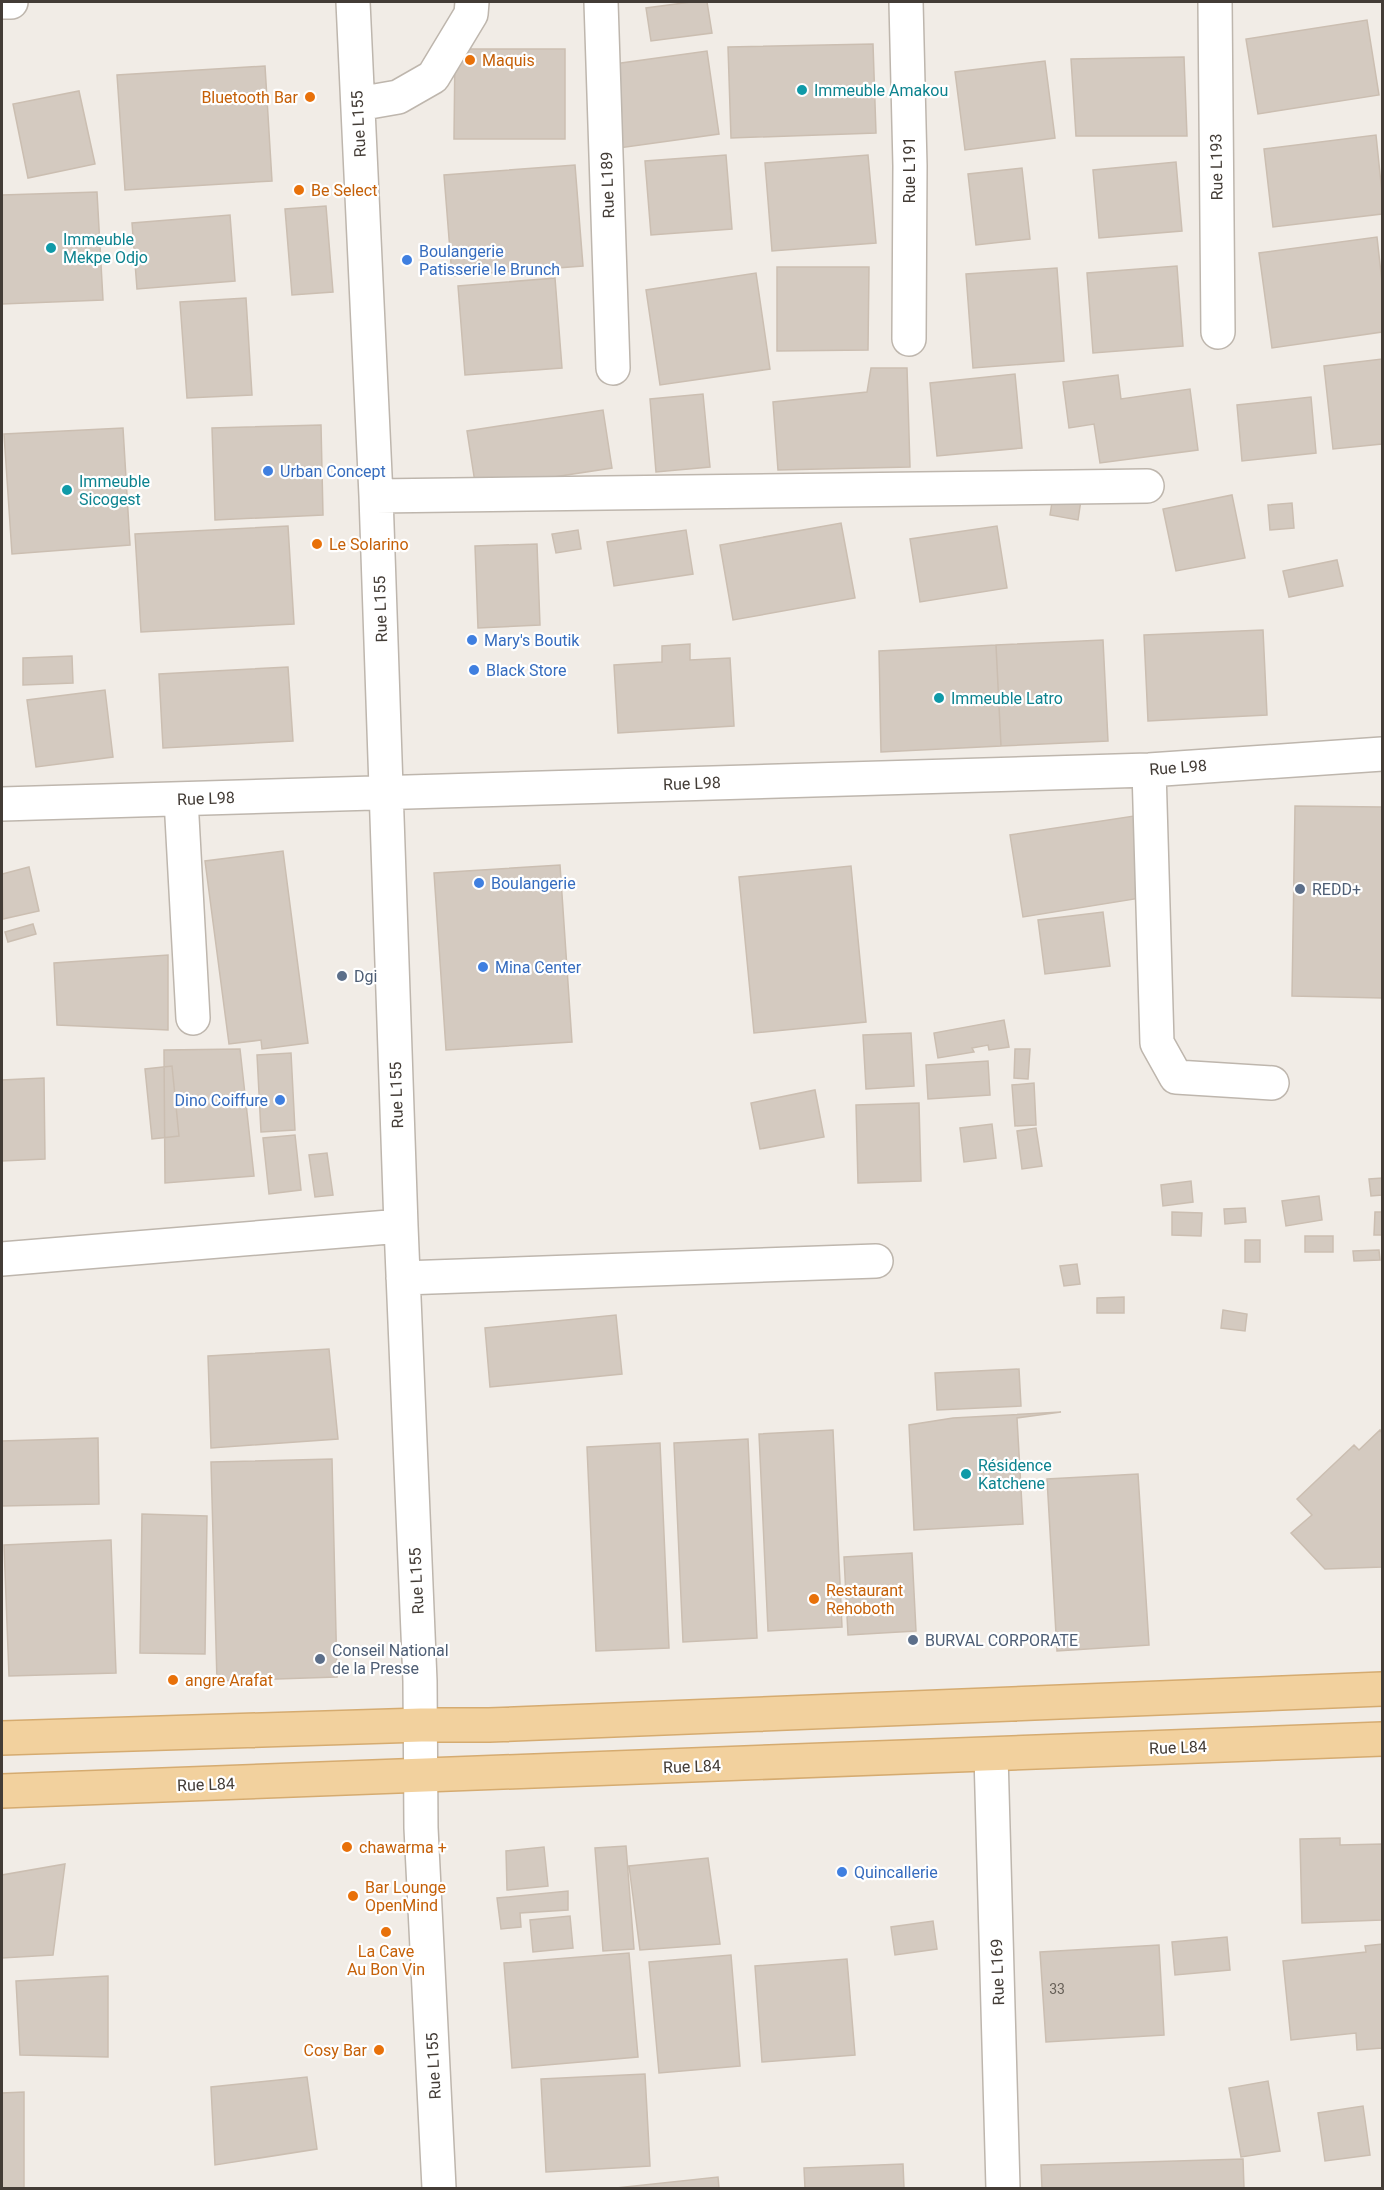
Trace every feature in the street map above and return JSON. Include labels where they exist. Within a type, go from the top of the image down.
[{"type":"main road","points":[[2,1738],[421,1725],[489,1725],[1383,1689]]},
{"type":"main road","name":"Rue L84","points":[[2,1791],[1383,1739]]},
{"type":"street","points":[[2,2],[11,2]]},
{"type":"street","name":"Rue L155","points":[[352,2],[376,496],[421,1725],[420,1776],[439,2188]]},
{"type":"street","points":[[358,104],[398,97],[433,77],[471,14],[472,2]]},
{"type":"street","name":"Rue L189","points":[[601,2],[613,368]]},
{"type":"street","name":"Rue L191","points":[[906,2],[910,166],[909,339]]},
{"type":"street","name":"Rue L193","points":[[1215,2],[1218,332]]},
{"type":"street","points":[[376,496],[1147,486]]},
{"type":"street","name":"Rue L98","points":[[2,804],[1149,770],[1383,754]]},
{"type":"street","points":[[1149,770],[1157,1043],[1176,1077],[1272,1083]]},
{"type":"street","points":[[182,799],[193,1018]]},
{"type":"street","points":[[2,1259],[401,1226]]},
{"type":"street","points":[[403,1278],[876,1261]]},
{"type":"street","name":"Rue L169","points":[[991,1755],[1003,2188]]},
{"type":"building","points":[[707,2],[712,33],[651,41],[646,8]]},
{"type":"building","points":[[1367,20],[1379,95],[1258,114],[1246,39]]},
{"type":"building","name":"Immeuble Amakou","points":[[873,44],[876,133],[731,138],[728,47]]},
{"type":"building","points":[[455,49],[565,49],[565,139],[454,139]]},
{"type":"building","points":[[707,51],[719,134],[619,148],[607,65]]},
{"type":"building","points":[[1184,57],[1187,136],[1076,136],[1071,59]]},
{"type":"building","points":[[1045,61],[1055,138],[965,150],[955,72]]},
{"type":"building","points":[[265,66],[272,181],[125,190],[117,75]]},
{"type":"building","points":[[79,91],[95,164],[28,178],[13,104]]},
{"type":"building","points":[[1376,135],[1382,214],[1273,227],[1264,149]]},
{"type":"building","points":[[726,155],[732,229],[651,235],[645,161]]},
{"type":"building","points":[[868,155],[876,243],[772,251],[765,163]]},
{"type":"building","points":[[1176,162],[1182,231],[1099,238],[1093,170]]},
{"type":"building","points":[[575,165],[583,266],[452,276],[444,175]]},
{"type":"building","points":[[1022,168],[1030,239],[976,245],[968,174]]},
{"type":"building","name":"Immeuble Mekpe Odjo","points":[[97,192],[103,300],[2,304],[2,195]]},
{"type":"building","points":[[326,206],[333,292],[292,295],[285,209]]},
{"type":"building","points":[[230,215],[235,281],[137,289],[132,223]]},
{"type":"building","points":[[1377,237],[1382,282],[1382,332],[1272,348],[1259,253]]},
{"type":"building","points":[[1177,266],[1183,346],[1093,353],[1087,273]]},
{"type":"building","points":[[777,267],[869,267],[868,350],[777,351]]},
{"type":"building","points":[[1057,268],[1064,361],[973,368],[966,274]]},
{"type":"building","points":[[756,273],[770,369],[660,385],[646,290]]},
{"type":"building","points":[[555,278],[562,368],[465,375],[458,286]]},
{"type":"building","points":[[246,298],[252,395],[187,398],[180,302]]},
{"type":"building","points":[[1382,359],[1382,444],[1333,449],[1324,366]]},
{"type":"building","points":[[871,368],[907,368],[910,467],[778,470],[773,402],[867,392]]},
{"type":"building","points":[[1015,374],[1022,448],[937,456],[930,383]]},
{"type":"building","points":[[1118,375],[1121,399],[1190,389],[1198,450],[1100,463],[1094,424],[1069,428],[1063,382]]},
{"type":"building","points":[[703,394],[710,467],[656,472],[650,399]]},
{"type":"building","points":[[1311,397],[1316,453],[1242,461],[1237,405]]},
{"type":"building","points":[[603,410],[612,468],[476,489],[467,431]]},
{"type":"building","name":"Urban Concept","points":[[321,425],[323,515],[215,520],[212,428]]},
{"type":"building","name":"Immeuble Sicogest","points":[[123,428],[130,545],[12,554],[4,434]]},
{"type":"building","points":[[1232,495],[1245,558],[1176,571],[1163,509]]},
{"type":"building","points":[[1053,496],[1081,500],[1078,520],[1050,515]]},
{"type":"building","points":[[1292,503],[1294,528],[1270,530],[1268,505]]},
{"type":"building","points":[[841,523],[855,598],[733,620],[720,545]]},
{"type":"building","points":[[288,526],[294,624],[141,632],[135,534]]},
{"type":"building","points":[[997,526],[1007,588],[920,602],[910,539]]},
{"type":"building","points":[[578,530],[581,549],[556,553],[552,534]]},
{"type":"building","points":[[686,530],[693,574],[614,586],[607,542]]},
{"type":"building","points":[[537,544],[540,625],[478,628],[475,546]]},
{"type":"building","points":[[1337,560],[1343,586],[1289,597],[1283,571]]},
{"type":"building","points":[[1263,630],[1267,715],[1148,721],[1144,635]]},
{"type":"building","points":[[1103,640],[1108,741],[1001,746],[996,645]]},
{"type":"building","points":[[690,644],[690,660],[730,658],[734,726],[618,733],[614,665],[662,662],[662,646]]},
{"type":"building","name":"Immeuble Latro","points":[[996,645],[1001,746],[881,752],[879,651]]},
{"type":"building","points":[[72,656],[73,683],[23,685],[23,658]]},
{"type":"building","points":[[288,667],[293,741],[163,748],[159,674]]},
{"type":"building","points":[[105,690],[113,757],[36,767],[27,700]]},
{"type":"building","points":[[1295,806],[1382,807],[1382,998],[1292,996]]},
{"type":"building","points":[[1134,816],[1147,897],[1023,917],[1010,835]]},
{"type":"building","points":[[283,851],[308,1043],[262,1049],[261,1040],[229,1044],[205,861]]},
{"type":"building","points":[[560,865],[572,1042],[446,1050],[434,873]]},
{"type":"building","points":[[851,866],[866,1022],[754,1033],[739,877]]},
{"type":"building","points":[[29,867],[39,911],[3,919],[2,874]]},
{"type":"building","points":[[1103,912],[1110,966],[1045,974],[1038,920]]},
{"type":"building","points":[[33,924],[36,934],[8,942],[5,932]]},
{"type":"building","points":[[168,955],[168,1030],[57,1025],[54,963]]},
{"type":"building","points":[[1004,1020],[1009,1047],[989,1050],[988,1045],[972,1048],[974,1052],[938,1058],[934,1033]]},
{"type":"building","points":[[911,1033],[914,1086],[866,1089],[863,1035]]},
{"type":"building","points":[[240,1049],[254,1176],[165,1183],[164,1050]]},
{"type":"building","points":[[1015,1049],[1030,1049],[1028,1079],[1014,1078]]},
{"type":"building","points":[[291,1053],[295,1130],[261,1132],[257,1055]]},
{"type":"building","points":[[988,1061],[990,1095],[928,1099],[926,1065]]},
{"type":"building","points":[[172,1066],[179,1136],[152,1139],[145,1069]]},
{"type":"building","points":[[44,1078],[45,1159],[2,1161],[2,1080]]},
{"type":"building","points":[[1034,1083],[1036,1125],[1015,1126],[1012,1085]]},
{"type":"building","points":[[815,1090],[824,1137],[760,1149],[751,1103]]},
{"type":"building","points":[[919,1103],[921,1181],[858,1183],[856,1105]]},
{"type":"building","points":[[992,1124],[996,1158],[964,1162],[960,1128]]},
{"type":"building","points":[[1036,1128],[1042,1166],[1022,1169],[1017,1131]]},
{"type":"building","points":[[295,1135],[301,1190],[269,1194],[263,1138]]},
{"type":"building","points":[[327,1153],[333,1195],[315,1197],[309,1155]]},
{"type":"building","points":[[1382,1178],[1382,1195],[1371,1196],[1369,1179]]},
{"type":"building","points":[[1191,1181],[1193,1202],[1163,1206],[1161,1185]]},
{"type":"building","points":[[1319,1196],[1322,1220],[1286,1226],[1282,1201]]},
{"type":"building","points":[[1245,1208],[1246,1222],[1225,1224],[1224,1209]]},
{"type":"building","points":[[1172,1212],[1202,1213],[1201,1236],[1172,1235]]},
{"type":"building","points":[[1375,1212],[1382,1212],[1382,1235],[1374,1235]]},
{"type":"building","points":[[1305,1236],[1333,1236],[1333,1252],[1305,1252]]},
{"type":"building","points":[[1245,1240],[1260,1240],[1260,1262],[1245,1262]]},
{"type":"building","points":[[1379,1250],[1380,1260],[1354,1261],[1353,1251]]},
{"type":"building","points":[[1077,1264],[1080,1284],[1064,1286],[1060,1266]]},
{"type":"building","points":[[1124,1297],[1124,1313],[1097,1313],[1097,1298]]},
{"type":"building","points":[[1223,1310],[1247,1314],[1245,1331],[1221,1328]]},
{"type":"building","points":[[616,1315],[622,1374],[490,1387],[485,1328]]},
{"type":"building","points":[[329,1349],[338,1439],[211,1448],[208,1356]]},
{"type":"building","points":[[1019,1369],[1021,1406],[937,1410],[935,1373]]},
{"type":"building","name":"Résidence Katchene","points":[[1061,1412],[1017,1418],[1023,1524],[914,1530],[909,1425],[953,1418]]},
{"type":"building","points":[[833,1430],[842,1627],[768,1631],[759,1434]]},
{"type":"building","points":[[1380,1430],[1382,1433],[1382,1567],[1325,1569],[1291,1533],[1312,1515],[1297,1499],[1354,1445],[1359,1450]]},
{"type":"building","points":[[98,1438],[99,1504],[2,1506],[2,1441]]},
{"type":"building","points":[[748,1439],[757,1638],[683,1642],[674,1443]]},
{"type":"building","points":[[660,1443],[669,1648],[596,1651],[587,1447]]},
{"type":"building","points":[[332,1459],[337,1677],[217,1681],[211,1462]]},
{"type":"building","points":[[1138,1474],[1149,1645],[1057,1651],[1047,1479]]},
{"type":"building","points":[[142,1514],[207,1516],[205,1654],[140,1653]]},
{"type":"building","points":[[111,1540],[116,1673],[9,1676],[4,1545]]},
{"type":"building","points":[[912,1553],[916,1631],[848,1635],[844,1557]]},
{"type":"building","points":[[1340,1838],[1340,1845],[1382,1844],[1382,1920],[1302,1923],[1300,1839]]},
{"type":"building","points":[[626,1846],[634,1949],[603,1951],[595,1848]]},
{"type":"building","points":[[544,1847],[548,1886],[507,1890],[506,1851]]},
{"type":"building","points":[[708,1858],[720,1944],[640,1950],[629,1866]]},
{"type":"building","points":[[65,1864],[53,1955],[2,1958],[2,1875]]},
{"type":"building","points":[[568,1891],[568,1910],[520,1913],[521,1927],[501,1929],[497,1898]]},
{"type":"building","points":[[570,1916],[573,1948],[533,1952],[530,1920]]},
{"type":"building","points":[[933,1921],[937,1949],[895,1955],[891,1927]]},
{"type":"building","points":[[1227,1937],[1230,1970],[1175,1975],[1172,1942]]},
{"type":"building","points":[[1382,1944],[1382,2048],[1357,2050],[1356,2033],[1291,2040],[1283,1961],[1366,1952],[1365,1946]]},
{"type":"building","points":[[1159,1945],[1164,2035],[1046,2042],[1040,1952]]},
{"type":"building","points":[[629,1953],[638,2057],[512,2068],[504,1963]]},
{"type":"building","points":[[731,1955],[740,2066],[659,2073],[649,1962]]},
{"type":"building","points":[[847,1959],[855,2055],[762,2062],[755,1966]]},
{"type":"building","points":[[108,1976],[108,2057],[20,2055],[16,1981]]},
{"type":"building","points":[[645,2074],[650,2166],[546,2172],[541,2079]]},
{"type":"building","points":[[307,2077],[317,2149],[215,2165],[211,2087]]},
{"type":"building","points":[[1268,2081],[1280,2151],[1241,2157],[1229,2088]]},
{"type":"building","points":[[24,2092],[24,2188],[2,2188],[2,2093]]},
{"type":"building","points":[[1363,2106],[1370,2155],[1325,2161],[1318,2113]]},
{"type":"building","points":[[1243,2159],[1244,2188],[1042,2188],[1041,2165]]},
{"type":"building","points":[[903,2164],[904,2188],[805,2188],[804,2168]]},
{"type":"building","points":[[718,2177],[719,2188],[616,2188]]},
{"type":"place","name":"Maquis","points":[[470,60]]},
{"type":"place","name":"Immeuble Amakou","points":[[802,90]]},
{"type":"place","name":"Bluetooth Bar","points":[[310,97]]},
{"type":"place","name":"Be Select","points":[[299,190]]},
{"type":"place","name":"Immeuble Mekpe Odjo","points":[[51,248]]},
{"type":"place","name":"Boulangerie Patisserie le Brunch","points":[[407,260]]},
{"type":"place","name":"Urban Concept","points":[[268,471]]},
{"type":"place","name":"Immeuble Sicogest","points":[[67,490]]},
{"type":"place","name":"Le Solarino","points":[[317,544]]},
{"type":"place","name":"Mary's Boutik","points":[[472,640]]},
{"type":"place","name":"Black Store","points":[[474,670]]},
{"type":"place","name":"Immeuble Latro","points":[[939,698]]},
{"type":"place","name":"Boulangerie","points":[[479,883]]},
{"type":"place","name":"REDD+","points":[[1300,889]]},
{"type":"place","name":"Mina Center","points":[[483,967]]},
{"type":"place","name":"Dgi","points":[[342,976]]},
{"type":"place","name":"Dino Coiffure","points":[[280,1100]]},
{"type":"place","name":"Résidence Katchene","points":[[966,1474]]},
{"type":"place","name":"Restaurant Rehoboth","points":[[814,1599]]},
{"type":"place","name":"BURVAL CORPORATE","points":[[913,1640]]},
{"type":"place","name":"Conseil National de la Presse","points":[[320,1659]]},
{"type":"place","name":"angre Arafat","points":[[173,1680]]},
{"type":"place","name":"chawarma +","points":[[347,1847]]},
{"type":"place","name":"Quincallerie","points":[[842,1872]]},
{"type":"place","name":"Bar Lounge OpenMind","points":[[353,1896]]},
{"type":"place","name":"La Cave Au Bon Vin","points":[[386,1932]]},
{"type":"place","name":"Cosy Bar","points":[[379,2050]]}]
